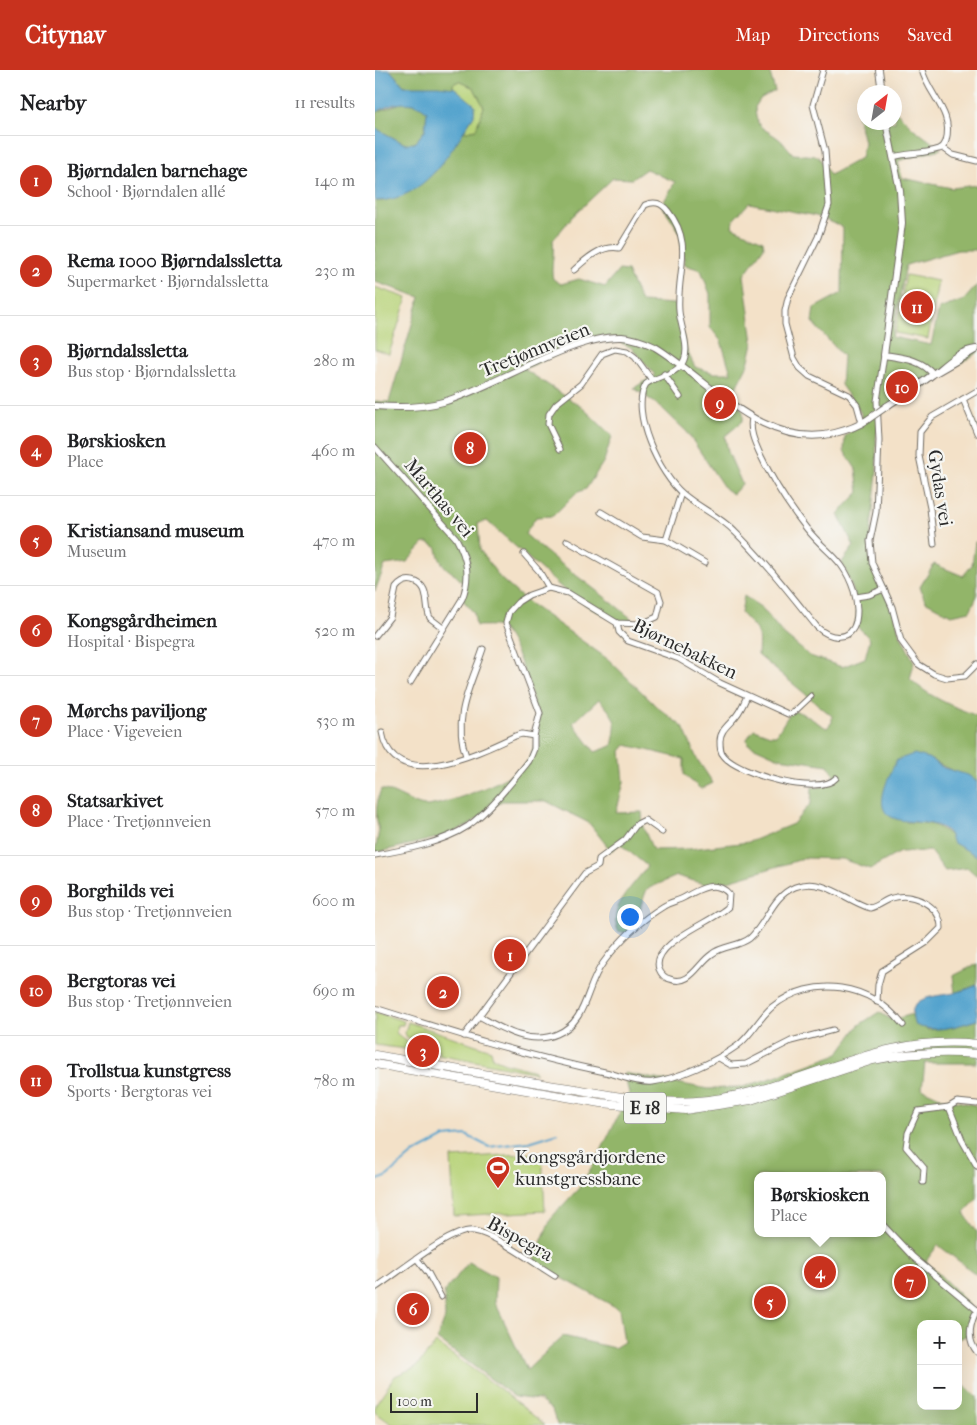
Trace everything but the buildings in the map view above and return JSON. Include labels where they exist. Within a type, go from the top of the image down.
[{"type":"highway","name":"E 18","points":[[376,1055],[643,1100],[681,1102],[749,1093],[891,1048],[977,1043]]},
{"type":"highway","name":"E 18","points":[[375,1064],[601,1104],[685,1110],[751,1100],[886,1057],[935,1052],[975,1054]]},
{"type":"street","points":[[823,70],[813,105],[823,139],[829,205],[819,237],[789,298],[785,311],[785,324],[794,358],[800,368],[809,376],[849,395],[857,405],[865,422]]},
{"type":"street","points":[[879,70],[881,85]]},
{"type":"street","points":[[922,70],[929,88],[947,118],[949,129],[943,148]]},
{"type":"street","points":[[888,130],[900,190],[902,232],[877,401],[879,426],[878,478],[876,512],[870,548],[873,563],[892,607],[901,641],[918,664],[934,674],[947,678],[962,677],[977,664]]},
{"type":"street","points":[[893,157],[943,148],[953,155],[977,162]]},
{"type":"street","points":[[574,270],[583,259],[602,249],[619,248],[645,205],[651,202],[657,202],[665,208],[677,224],[683,240],[679,310],[686,356],[682,365],[675,371],[664,374],[646,384],[641,396],[645,428],[657,458],[681,493],[734,530],[817,627],[828,635],[843,637],[853,629],[857,614],[856,597],[851,578],[844,566],[808,531],[773,482],[751,432],[753,418]]},
{"type":"street","name":"Tretjønnveien","points":[[375,406],[416,407],[441,402],[466,394],[569,349],[613,338],[630,338],[647,343],[682,365],[753,418],[779,432],[803,436],[830,434],[865,422],[954,358],[977,349]]},
{"type":"street","points":[[560,449],[548,424],[549,414],[556,404],[581,384],[602,354],[615,349],[627,351],[635,357],[652,380]]},
{"type":"street","points":[[884,355],[917,362],[927,367],[933,374]]},
{"type":"street","points":[[664,374],[680,397]]},
{"type":"street","name":"Gydas vei","points":[[934,544],[930,508],[920,464],[918,440],[927,421],[977,391]]},
{"type":"street","points":[[963,399],[977,433]]},
{"type":"street","name":"Marthas vei","points":[[375,447],[456,538],[465,555],[467,573],[464,593],[410,683]]},
{"type":"street","points":[[666,540],[681,493]]},
{"type":"street","points":[[601,512],[642,537],[666,540],[705,563]]},
{"type":"street","name":"Bjørnebakken","points":[[549,588],[568,593],[617,623],[641,624],[653,620],[659,612],[660,596],[648,585],[567,541]]},
{"type":"street","points":[[375,855],[446,837],[469,825],[529,761],[534,750],[534,736],[539,721],[538,705],[506,623],[509,612],[518,602],[529,595],[549,588],[539,571],[524,554]]},
{"type":"street","points":[[375,636],[390,616],[396,588],[408,581],[421,585],[426,595],[430,618],[443,628]]},
{"type":"street","points":[[856,597],[869,595],[884,589]]},
{"type":"street","name":"Bjørnebakken","points":[[617,623],[619,632],[627,641],[679,659],[715,680],[788,714],[793,712],[811,696]]},
{"type":"street","points":[[466,756],[460,738],[460,716],[483,649]]},
{"type":"street","name":"Bjørnebakken","points":[[747,696],[739,712],[720,735],[720,748],[727,759],[756,774],[781,782],[817,784],[836,778]]},
{"type":"street","points":[[382,732],[385,743],[392,755],[411,765],[434,766],[452,762],[515,736],[527,734],[534,736]]},
{"type":"street","points":[[464,1036],[585,873],[598,866],[599,859],[625,840],[637,824],[645,820],[662,832]]},
{"type":"street","points":[[479,1016],[527,1038],[541,1039],[562,1032],[577,1020],[597,970],[625,938],[664,906],[710,886],[721,888],[729,894],[729,907],[666,947],[658,963],[661,974],[666,978],[677,982],[684,980],[694,973],[715,952],[750,938],[774,904],[795,887],[808,884],[826,887],[870,908],[900,896],[924,902],[935,914],[941,928],[926,943],[882,971],[878,984],[877,1002]]},
{"type":"street","points":[[375,1008],[556,1062],[653,1082],[719,1058],[742,1042],[773,1006],[787,996],[804,989],[837,987],[877,1002],[894,1015],[903,1025]]},
{"type":"street","points":[[719,1058],[731,1065],[746,1064],[791,1042],[833,1030]]},
{"type":"street","points":[[923,1182],[924,1168],[907,1147],[908,1133],[919,1111],[949,1107],[957,1102],[977,1104]]},
{"type":"street","points":[[949,1107],[963,1142],[977,1166]]},
{"type":"street","points":[[886,1228],[913,1257],[976,1312],[970,1337],[972,1346],[977,1352]]},
{"type":"street","name":"Bispegra","points":[[375,1288],[455,1235],[469,1230],[476,1231],[555,1276]]},
{"type":"street","points":[[417,1259],[428,1273],[441,1296]]},
{"type":"green space","points":[[390,70],[769,70],[775,91],[761,98],[755,107],[759,125],[774,135],[793,154],[818,156],[830,175],[861,158],[864,142],[861,130],[902,130],[902,117],[914,129],[941,149],[898,161],[902,178],[952,188],[977,185],[977,250],[958,250],[906,265],[892,337],[931,345],[939,309],[964,300],[977,285],[977,353],[880,414],[876,438],[877,472],[870,539],[872,569],[891,598],[899,632],[914,662],[910,679],[933,696],[977,716],[977,782],[928,758],[906,822],[931,824],[946,832],[977,856],[977,876],[968,868],[945,871],[930,851],[900,852],[870,869],[842,859],[806,858],[711,886],[677,876],[647,889],[641,905],[639,926],[631,934],[618,931],[616,912],[624,896],[647,866],[620,844],[611,851],[589,823],[546,801],[502,801],[467,826],[441,837],[375,853],[379,830],[377,805],[381,789],[422,806],[465,796],[511,775],[522,767],[531,754],[538,732],[538,723],[531,692],[512,643],[505,632],[499,627],[476,626],[474,613],[463,600],[463,583],[443,565],[437,548],[429,543],[424,543],[407,562],[385,565],[375,591],[375,401],[389,402],[420,297],[375,282],[375,201],[384,201],[436,171],[463,132],[476,129],[484,107],[474,88],[459,81],[453,84],[453,88],[404,86]],"holes":[[[646,169],[675,182],[662,205],[679,231],[685,265],[701,270],[710,294],[710,327],[721,341],[731,373],[714,373],[695,367],[686,349],[675,304],[641,302],[627,271],[619,270],[605,287],[579,279],[561,284],[553,279],[553,240],[572,217],[613,178],[632,179]],[[749,203],[816,216],[843,227],[842,293],[814,308],[812,322],[843,356],[841,385],[861,413],[861,423],[845,436],[844,451],[856,469],[859,492],[838,514],[854,546],[842,562],[856,601],[857,616],[855,624],[870,639],[865,658],[842,667],[810,656],[783,634],[762,608],[744,596],[741,613],[758,634],[758,655],[832,716],[832,722],[827,728],[795,711],[788,717],[776,735],[770,735],[754,729],[747,739],[748,744],[779,758],[828,765],[834,774],[831,781],[826,785],[812,787],[811,803],[793,824],[749,842],[689,849],[653,850],[643,827],[642,812],[616,813],[624,782],[621,751],[626,745],[684,759],[684,775],[701,789],[713,783],[697,759],[683,727],[657,707],[609,660],[526,601],[500,578],[480,550],[478,523],[487,521],[563,589],[592,609],[623,623],[632,619],[525,534],[536,517],[553,516],[576,493],[586,489],[604,461],[612,436],[583,408],[524,369],[588,341],[609,337],[632,348],[655,375],[634,388],[662,408],[687,432],[725,489],[733,494],[742,484],[728,452],[725,436],[743,421],[743,412],[732,395],[748,364],[753,343],[744,275],[764,247],[763,241],[732,227],[734,219]],[[599,699],[612,716],[615,730],[612,746],[595,752],[573,723]]]},
{"type":"green space","points":[[459,81],[474,88],[484,107],[476,129],[463,132],[474,115],[453,88],[453,84]]},
{"type":"green space","points":[[401,103],[420,104],[427,112],[425,130],[415,143],[405,144],[375,128],[377,112]]},
{"type":"green space","points":[[906,275],[938,281],[928,339],[895,333]]},
{"type":"green space","points":[[375,287],[407,298],[389,354],[375,349]]},
{"type":"green space","points":[[975,542],[977,542],[977,596],[970,611],[951,615],[925,601],[920,587],[934,564],[963,576],[972,565]]},
{"type":"green space","points":[[977,964],[977,985],[955,993],[953,976]]},
{"type":"green space","points":[[375,1012],[404,1021],[403,1025],[398,1025],[396,1033],[410,1044],[421,1047],[420,1051],[375,1045]]},
{"type":"green space","points":[[879,1012],[892,1020],[913,1014],[912,1017],[928,1030],[953,1027],[977,1020],[977,1063],[925,1063],[922,1089],[942,1098],[975,1105],[977,1110],[977,1199],[964,1213],[977,1232],[977,1275],[938,1245],[926,1261],[965,1300],[974,1315],[967,1335],[962,1338],[962,1320],[917,1320],[917,1410],[962,1410],[962,1384],[977,1397],[977,1425],[557,1425],[552,1410],[539,1400],[515,1397],[437,1339],[445,1318],[444,1292],[469,1262],[496,1277],[495,1302],[527,1370],[563,1336],[614,1348],[624,1342],[619,1309],[533,1262],[551,1218],[579,1188],[599,1155],[629,1093],[624,1073],[708,1089],[743,1087],[838,1054],[859,1025]]},
{"type":"green space","points":[[408,1022],[491,1050],[493,1058],[537,1073],[438,1054],[439,1051],[432,1050],[429,1045],[407,1038],[405,1033]]},
{"type":"green space","name":"Kongsgårdjordene kunstgressbane","points":[[542,1153],[545,1211],[454,1216],[451,1158]]},
{"type":"green space","points":[[436,1343],[499,1388],[545,1425],[393,1425],[375,1412],[375,1405],[395,1376],[416,1367]]},
{"type":"water","points":[[375,70],[390,70],[404,86],[455,88],[475,105],[474,115],[456,144],[435,172],[409,193],[393,199],[375,201],[375,128],[405,144],[415,143],[425,130],[427,112],[415,105],[401,103],[394,104],[375,114]]},
{"type":"water","points":[[914,754],[928,758],[944,768],[968,775],[977,782],[977,856],[952,842],[946,830],[933,824],[903,821],[890,816],[883,807],[884,789],[897,760]]},
{"type":"water","points":[[977,985],[977,1020],[954,1027],[939,1029],[923,1028],[915,1025],[912,1015],[913,1008],[923,999],[954,993]]},
{"type":"waterway","points":[[375,1181],[386,1177],[413,1154],[445,1137],[466,1135],[489,1147],[529,1142],[558,1133]]},
{"type":"place","name":"Trollstua kunstgress","points":[[917,307]]},
{"type":"place","name":"Bergtoras vei","points":[[902,387]]},
{"type":"place","name":"Borghilds vei","points":[[720,403]]},
{"type":"place","name":"Statsarkivet","points":[[470,448]]},
{"type":"place","name":"Bjørndalen barnehage","points":[[510,955]]},
{"type":"place","name":"Rema 1000 Bjørndalssletta","points":[[443,992]]},
{"type":"place","name":"Bjørndalssletta","points":[[423,1051]]},
{"type":"place","name":"Kongsgårdjordene kunstgressbane","points":[[498,1189]]},
{"type":"place","name":"Børskiosken","points":[[820,1272]]},
{"type":"place","name":"Mørchs paviljong","points":[[910,1282]]},
{"type":"place","name":"Kristiansand museum","points":[[770,1302]]},
{"type":"place","name":"Kongsgårdheimen","points":[[413,1309]]}]
